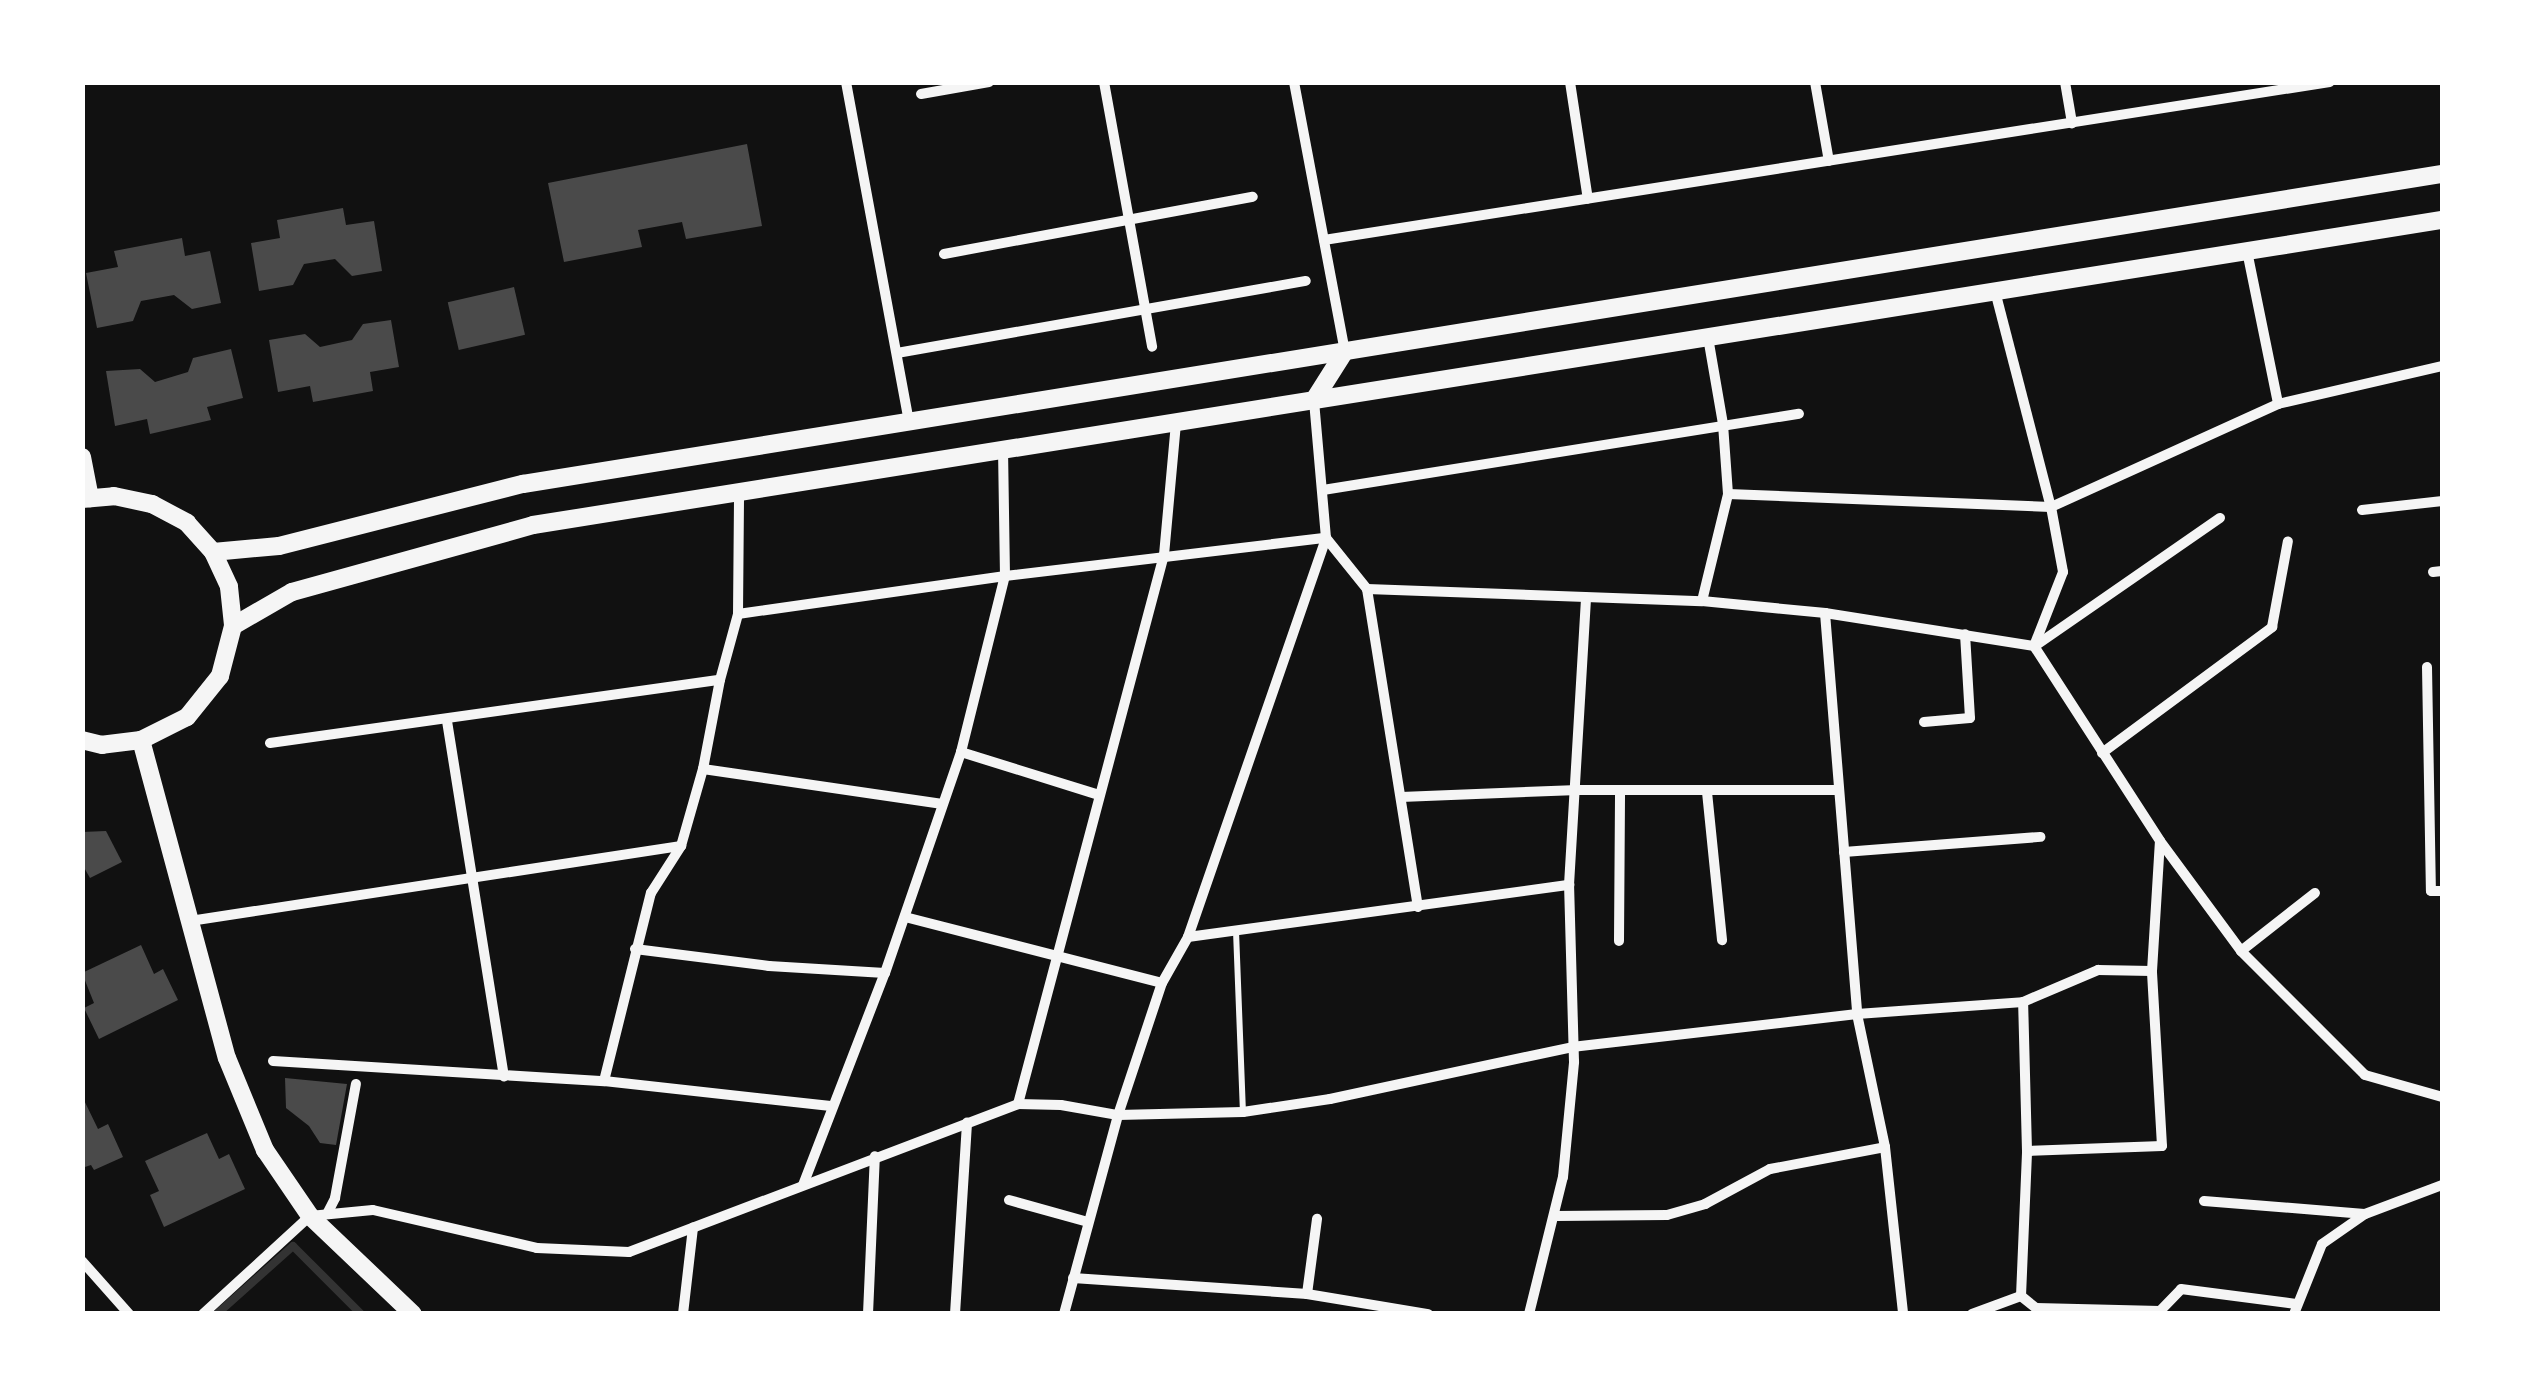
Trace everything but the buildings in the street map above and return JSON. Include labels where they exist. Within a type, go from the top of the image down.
[{"type":"main road","points":[[212,552],[279,546],[523,484],[2442,174]]},
{"type":"main road","points":[[233,626],[292,592],[533,525],[2442,220]]},
{"type":"main road","points":[[1314,400],[1345,350]]},
{"type":"main road","points":[[82,457],[86,499],[114,496],[152,504],[186,523],[212,552],[229,588],[233,626],[229,652],[206,698],[165,731],[141,740],[102,744],[82,740]]},
{"type":"main road","points":[[141,740],[227,1058],[265,1150],[318,1215],[412,1314]]},
{"type":"street","points":[[846,82],[909,421]]},
{"type":"street","points":[[921,94],[989,82]]},
{"type":"street","points":[[1104,82],[1152,346]]},
{"type":"street","points":[[1294,82],[1345,350]]},
{"type":"street","points":[[1570,82],[1588,199]]},
{"type":"street","points":[[1815,82],[1829,161]]},
{"type":"street","points":[[2066,82],[2072,123]]},
{"type":"street","points":[[1324,240],[2072,123],[2277,86],[2330,82]]},
{"type":"street","points":[[944,254],[1128,217],[1253,197]]},
{"type":"street","points":[[2246,251],[2278,404]]},
{"type":"street","points":[[897,352],[1306,281]]},
{"type":"street","points":[[1995,292],[2051,507],[2062,572],[2034,646]]},
{"type":"street","points":[[1702,601],[1728,494],[1724,424],[1708,337]]},
{"type":"street","points":[[1728,494],[2051,507],[2278,404],[2442,366]]},
{"type":"street","points":[[1064,1314],[1118,1115],[1162,983],[1188,937],[1326,538],[1314,400]]},
{"type":"street","points":[[1323,490],[1799,414]]},
{"type":"street","points":[[1018,1104],[1164,555],[1176,422]]},
{"type":"street","points":[[802,1185],[885,973],[961,752],[1005,576],[1003,450]]},
{"type":"street","points":[[604,1081],[651,893],[682,846],[704,769],[720,680],[738,614],[739,492]]},
{"type":"street","points":[[2362,510],[2442,501]]},
{"type":"street","points":[[1367,588],[1702,601],[1825,613],[2034,646],[2220,518]]},
{"type":"street","points":[[738,614],[1164,555],[1326,538]]},
{"type":"street","points":[[1326,538],[1367,588],[1418,907]]},
{"type":"street","points":[[2102,754],[2272,626],[2288,541]]},
{"type":"street","points":[[1529,1314],[1563,1177],[1572,1047],[1569,886],[1578,790],[1586,598]]},
{"type":"street","points":[[1825,613],[1857,1014],[1885,1147],[1903,1314]]},
{"type":"street","points":[[1924,722],[1970,718],[1965,634]]},
{"type":"street","points":[[2034,646],[2160,841],[2241,951],[2365,1076],[2442,1097]]},
{"type":"street","points":[[2427,667],[2431,890],[2442,891]]},
{"type":"street","points":[[270,743],[720,680]]},
{"type":"street","points":[[447,721],[504,1076]]},
{"type":"street","points":[[961,752],[1099,795]]},
{"type":"street","points":[[704,769],[942,804]]},
{"type":"street","points":[[1401,797],[1578,790],[1839,790]]},
{"type":"street","points":[[1620,790],[1620,940]]},
{"type":"street","points":[[1708,792],[1722,940]]},
{"type":"street","points":[[1844,852],[2040,838]]},
{"type":"street","points":[[2026,1152],[2162,1146],[2152,970],[2160,841]]},
{"type":"street","points":[[190,921],[682,846]]},
{"type":"street","points":[[1188,937],[1569,886]]},
{"type":"street","points":[[2241,951],[2315,893]]},
{"type":"street","points":[[905,917],[1162,983]]},
{"type":"street","points":[[635,950],[770,966],[885,973]]},
{"type":"street","points":[[318,1215],[372,1210],[536,1248],[628,1252],[1018,1104],[1061,1105],[1118,1115],[1244,1112],[1330,1099],[1572,1047],[1857,1014],[2023,1002],[2098,970],[2152,970]]},
{"type":"street","points":[[2021,1296],[2026,1152],[2023,1002]]},
{"type":"street","points":[[274,1061],[604,1081],[831,1106]]},
{"type":"street","points":[[203,1314],[335,1198],[356,1084]]},
{"type":"street","points":[[956,1314],[967,1122]]},
{"type":"street","points":[[1556,1216],[1667,1215],[1704,1204],[1770,1169],[1885,1147]]},
{"type":"street","points":[[868,1314],[875,1156]]},
{"type":"street","points":[[2021,1296],[2036,1308],[2160,1312],[2181,1289],[2295,1309],[2322,1244],[2365,1214],[2442,1185]]},
{"type":"street","points":[[1009,1200],[1088,1222]]},
{"type":"street","points":[[2204,1201],[2365,1214]]},
{"type":"street","points":[[1307,1294],[1317,1219]]},
{"type":"street","points":[[683,1314],[693,1228]]},
{"type":"street","points":[[82,1261],[129,1314]]},
{"type":"street","points":[[1073,1278],[1307,1294],[1428,1314]]},
{"type":"street","points":[[1972,1314],[2021,1296]]},
{"type":"lane","points":[[1236,931],[1244,1112]]},
{"type":"waterway","points":[[217,1314],[293,1246],[361,1314]]}]
